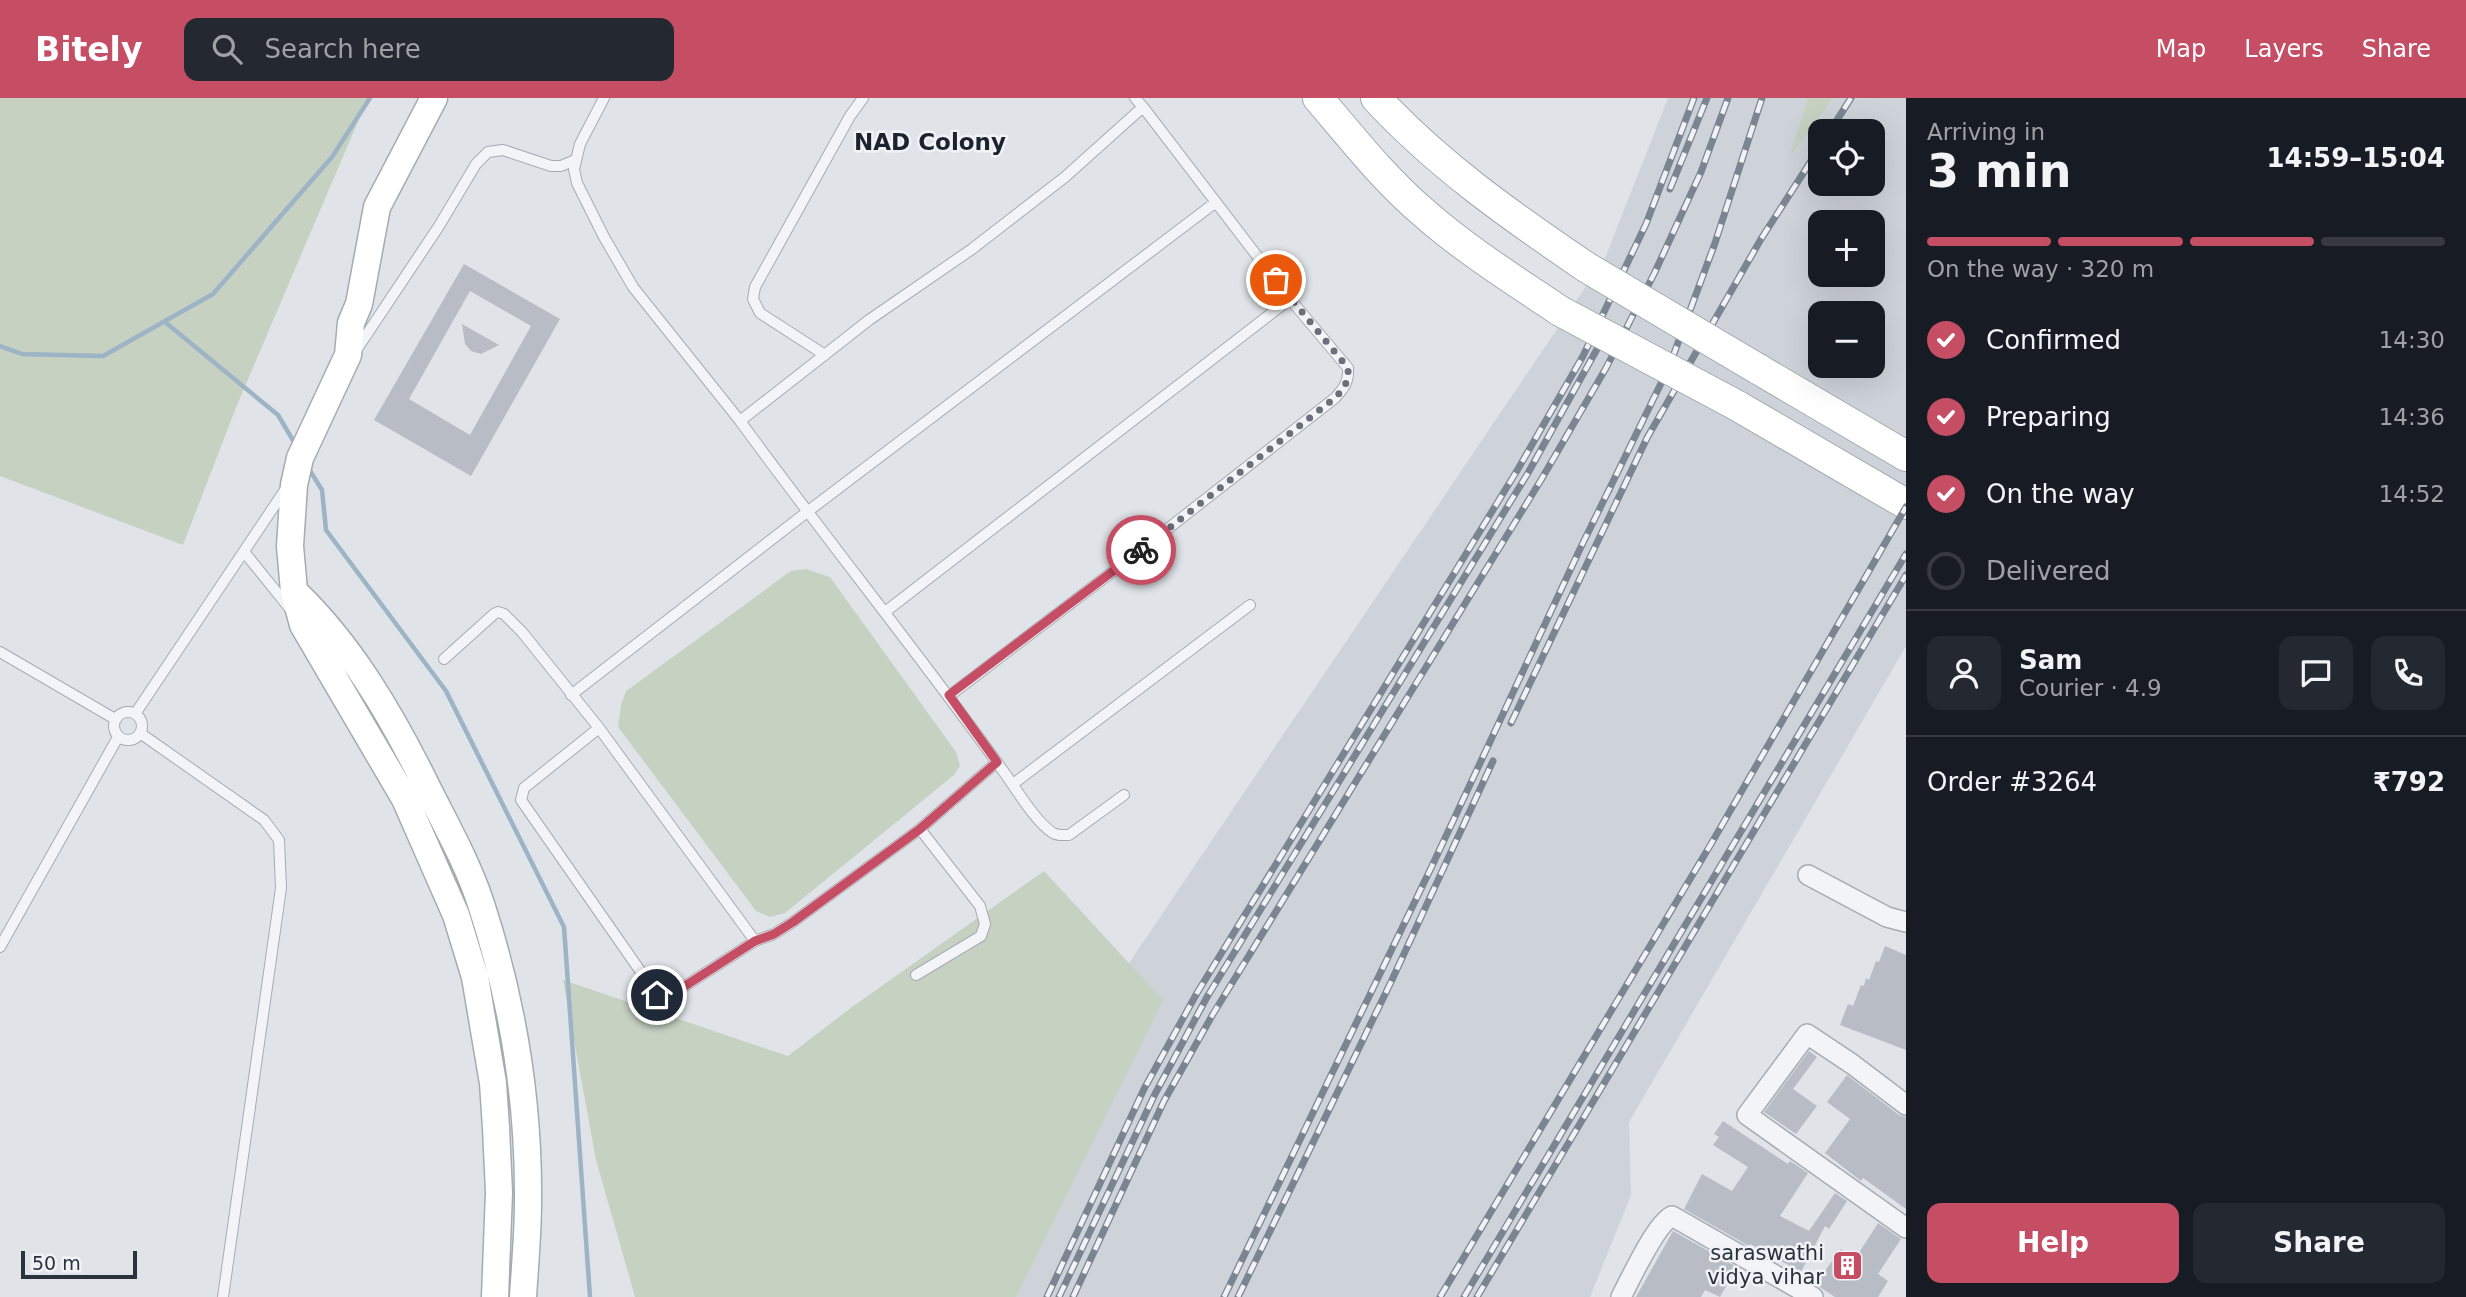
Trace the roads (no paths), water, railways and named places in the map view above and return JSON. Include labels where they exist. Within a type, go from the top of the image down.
[{"type":"main road","points":[[1318,98],[1383,174],[1424,213],[1478,255],[1560,311],[1735,405],[1899,499]]},
{"type":"main road","points":[[1376,98],[1409,134],[1500,209],[1586,267],[1906,456]]},
{"type":"street","points":[[351,323],[343,305],[348,255],[357,222],[367,192],[418,98]]},
{"type":"street","points":[[434,98],[377,206],[359,304],[351,323],[348,355],[300,458],[294,485],[290,546],[294,591],[303,625],[405,799],[456,915],[475,977],[493,1083],[496,1128],[499,1192],[495,1297]]},
{"type":"street","points":[[294,591],[340,640],[393,723],[468,870],[481,904],[512,1027],[521,1086],[528,1201],[523,1297]]},
{"type":"street","points":[[1808,875],[1887,917],[1906,922]]},
{"type":"street","points":[[1906,1105],[1807,1034],[1747,1115],[1906,1228]]},
{"type":"street","points":[[1620,1297],[1655,1235],[1665,1220],[1672,1216],[1813,1297]]},
{"type":"lane","points":[[604,98],[580,144],[575,160],[577,183],[598,227],[633,287],[740,421],[949,695],[1041,821],[1052,832],[1069,835],[1124,795]]},
{"type":"lane","points":[[825,355],[760,313],[753,299],[755,287],[850,116],[863,98]]},
{"type":"lane","points":[[949,695],[1145,547],[1335,398],[1345,387],[1349,377],[1348,368],[1290,299],[1135,98]]},
{"type":"lane","points":[[740,421],[869,320],[972,249],[1065,177],[1143,107]]},
{"type":"lane","points":[[343,370],[439,226],[476,164],[488,152],[503,150],[551,166],[561,166],[575,160]]},
{"type":"lane","points":[[571,695],[1216,202]]},
{"type":"lane","points":[[884,612],[1290,299]]},
{"type":"lane","points":[[135,713],[297,472]]},
{"type":"lane","points":[[245,553],[303,625]]},
{"type":"lane","points":[[1013,784],[1250,605]]},
{"type":"lane","points":[[444,659],[482,623],[498,612],[522,632],[599,727],[755,941]]},
{"type":"lane","points":[[0,652],[115,719]]},
{"type":"lane","points":[[124,712],[135,713],[141,722],[140,733],[132,740],[126,741],[118,737],[114,731],[115,719],[124,712]]},
{"type":"lane","points":[[599,727],[524,788],[521,800],[657,995],[671,995],[755,941],[774,934],[793,922],[920,829],[997,762]]},
{"type":"lane","points":[[140,733],[264,820],[279,840],[281,888],[223,1297]]},
{"type":"lane","points":[[0,947],[118,737]]},
{"type":"lane","points":[[916,975],[981,936],[985,924],[981,906],[920,829]]},
{"type":"waterway","points":[[0,346],[22,354],[103,356],[213,294],[332,157],[370,98]]},
{"type":"waterway","points":[[165,322],[278,415],[294,442]]},
{"type":"waterway","points":[[309,469],[322,490],[326,530],[446,691],[564,927],[590,1297]]},
{"type":"railway","points":[[1047,1297],[1144,1089],[1197,993],[1518,469],[1583,356],[1646,224],[1694,98]]},
{"type":"railway","points":[[1670,189],[1707,98]]},
{"type":"railway","points":[[1073,1297],[1164,1101],[1213,1014],[1541,480],[1606,368],[1654,274],[1701,172],[1728,98]]},
{"type":"railway","points":[[1224,1297],[1669,367],[1715,243],[1762,98]]},
{"type":"railway","points":[[1838,119],[1851,98]]},
{"type":"railway","points":[[1511,723],[1647,438],[1761,239],[1808,166]]},
{"type":"railway","points":[[1059,1297],[1155,1094],[1207,997],[1528,473],[1606,333]]},
{"type":"railway","points":[[1440,1297],[1711,844],[1906,507]]},
{"type":"railway","points":[[1464,1297],[1906,554]]},
{"type":"railway","points":[[1477,1297],[1906,575]]},
{"type":"railway","points":[[1238,1297],[1391,982],[1493,761]]},
{"type":"place","name":"saraswathi vidya vihar","points":[[1847,1265]]},
{"type":"district","name":"NAD Colony","points":[[930,142]]}]
